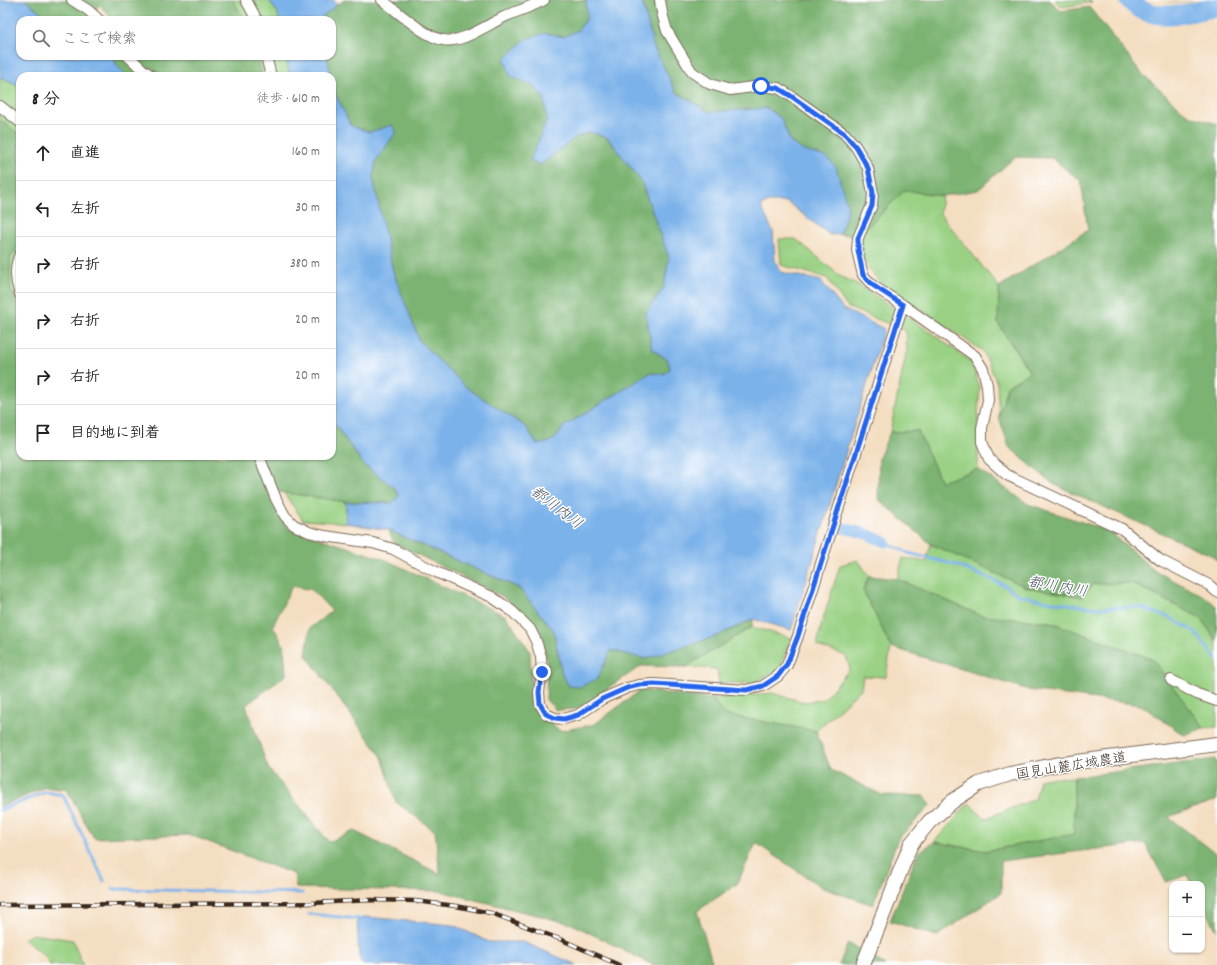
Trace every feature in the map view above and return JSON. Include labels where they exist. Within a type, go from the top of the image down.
[{"type":"street","points":[[72,0],[95,16]]},
{"type":"street","points":[[246,0],[255,16]]},
{"type":"street","points":[[382,0],[428,35],[442,40],[452,41],[463,38],[505,16],[544,0]]},
{"type":"street","points":[[660,0],[667,31],[692,72],[710,84],[730,90],[761,86],[778,88],[845,134],[856,147],[868,168],[873,193],[872,206],[858,238],[858,250],[863,275],[874,286],[974,356],[983,369],[987,385],[988,400],[982,428],[982,442],[989,459],[1007,475],[1122,529],[1160,560],[1210,585],[1217,592]]},
{"type":"street","points":[[132,60],[146,72]]},
{"type":"street","points":[[267,60],[270,72]]},
{"type":"street","points":[[0,106],[16,119]]},
{"type":"street","points":[[16,262],[16,280]]},
{"type":"street","points":[[261,460],[276,499],[285,516],[294,525],[309,532],[325,536],[373,543],[393,549],[436,572],[492,597],[512,611],[530,629],[536,641],[541,657],[542,672],[539,692],[540,704],[546,714],[555,718],[564,719],[578,715],[602,699],[627,688],[639,685],[654,684],[746,690],[763,686],[778,676],[787,664],[798,636],[903,305]]},
{"type":"street","points":[[1171,680],[1197,694],[1217,700]]},
{"type":"street","name":"国見山麓広域農道","points":[[863,965],[911,844],[929,822],[953,801],[979,784],[1054,765],[1217,744]]},
{"type":"shaded area","points":[[1162,0],[1217,0],[1217,1],[1173,5]]},
{"type":"green space","points":[[25,0],[233,0],[242,16],[110,16],[99,4],[94,16],[45,16]]},
{"type":"green space","points":[[233,0],[269,0],[278,16],[242,16]]},
{"type":"green space","points":[[344,0],[586,0],[587,18],[578,30],[564,37],[545,33],[511,76],[533,85],[544,98],[547,120],[530,161],[540,165],[576,137],[590,132],[608,138],[641,181],[669,258],[664,287],[646,313],[652,349],[668,360],[670,370],[664,374],[650,373],[563,427],[553,440],[546,443],[537,444],[526,427],[467,388],[420,343],[393,271],[373,178],[376,161],[396,132],[392,125],[370,132],[351,126],[336,95],[336,72],[330,72],[328,60],[336,60],[336,16],[323,16]]},
{"type":"green space","points":[[642,0],[1050,0],[1061,11],[1089,7],[1143,75],[1188,115],[1217,124],[1217,561],[1213,556],[1053,484],[1009,447],[999,417],[1007,386],[1030,372],[998,323],[999,287],[1088,230],[1081,181],[1052,158],[1015,157],[978,190],[942,196],[905,190],[858,236],[840,234],[848,208],[826,157],[804,151],[791,143],[781,118],[767,108],[709,112],[676,92],[653,45]]},
{"type":"green space","points":[[1055,0],[1091,0],[1092,2],[1062,7]]},
{"type":"green space","points":[[114,60],[257,60],[260,72],[120,72]]},
{"type":"green space","points":[[257,60],[287,60],[289,72],[260,72]]},
{"type":"green space","points":[[0,77],[16,84],[16,132],[0,120]]},
{"type":"green space","points":[[0,120],[16,132],[16,248],[10,259],[10,289],[16,299],[16,460],[336,460],[336,426],[364,465],[395,488],[399,496],[392,503],[346,502],[267,490],[288,528],[384,559],[506,616],[530,651],[532,705],[560,731],[595,724],[641,690],[712,699],[725,715],[816,731],[831,770],[882,795],[925,796],[930,806],[898,839],[873,905],[823,888],[756,843],[737,884],[697,911],[713,965],[653,965],[572,924],[440,891],[296,888],[294,874],[190,835],[94,838],[67,790],[46,787],[0,807]],"holes":[[[292,586],[312,590],[332,611],[310,628],[306,655],[382,757],[396,802],[435,831],[440,874],[354,831],[329,842],[268,768],[246,705],[286,675],[284,646],[273,626]]]},
{"type":"green space","points":[[905,190],[942,196],[940,214],[999,287],[998,323],[1030,373],[1007,386],[999,417],[997,383],[983,351],[879,282],[863,260],[858,236]]},
{"type":"green space","points":[[779,239],[796,239],[841,277],[857,284],[932,333],[971,362],[980,387],[978,415],[978,469],[941,482],[918,431],[890,432],[907,349],[906,331],[847,307],[827,278],[781,265]]},
{"type":"green space","points":[[16,248],[16,299],[10,289],[10,259]]},
{"type":"green space","points":[[918,431],[941,482],[978,469],[1028,504],[1109,531],[1155,571],[1206,597],[1217,607],[1217,642],[1201,618],[1131,583],[1093,584],[1082,597],[1026,587],[931,544],[878,499],[879,458],[890,432]]},
{"type":"green space","points":[[283,492],[346,502],[346,523],[303,520]]},
{"type":"green space","points":[[388,530],[519,588],[554,631],[562,674],[597,679],[611,650],[645,659],[717,636],[753,619],[752,627],[685,667],[641,666],[577,709],[556,710],[546,700],[547,662],[540,631],[502,596],[394,543]]},
{"type":"green space","points":[[931,544],[1026,587],[1082,597],[1093,584],[1131,583],[1201,618],[1217,642],[1217,727],[1204,728],[1152,659],[1050,622],[982,616],[897,579],[903,558],[926,562]]},
{"type":"green space","points":[[858,560],[869,576],[863,590],[891,647],[886,677],[863,676],[861,689],[816,731],[725,715],[712,699],[772,693],[804,702],[824,699],[850,669],[846,656],[817,646],[821,626],[840,565]]},
{"type":"green space","points":[[869,576],[897,579],[982,616],[1050,622],[1152,659],[1204,728],[1184,735],[1141,705],[1029,690],[891,647],[863,590]]},
{"type":"green space","points":[[752,627],[791,638],[779,670],[753,683],[719,683],[717,669],[685,667]]},
{"type":"green space","points":[[1215,759],[1217,766],[1217,800],[1168,817],[1217,854],[1217,931],[1205,908],[1205,881],[1191,881],[1188,875],[1166,882],[1145,843],[1001,861],[1001,893],[937,936],[890,921],[918,853],[934,842],[987,851],[1074,834],[1074,777]]},
{"type":"green space","points":[[1074,777],[1074,834],[987,851],[934,842],[969,803],[984,819],[1035,799],[1040,779]]},
{"type":"green space","points":[[32,934],[73,940],[83,965],[50,965],[45,956],[24,939]]},
{"type":"green space","points":[[848,943],[885,965],[839,965]]},
{"type":"water","points":[[0,0],[25,0],[45,16],[16,16],[16,60],[114,60],[123,72],[16,72],[16,84],[0,77]]},
{"type":"water","points":[[269,0],[334,0],[337,5],[323,16],[278,16]]},
{"type":"water","points":[[586,0],[642,0],[653,45],[676,92],[709,112],[767,108],[781,118],[791,143],[804,151],[826,157],[836,167],[848,208],[840,234],[830,235],[787,202],[768,202],[761,206],[773,232],[775,261],[781,272],[821,281],[843,309],[884,329],[791,630],[753,619],[717,636],[645,659],[611,650],[597,679],[579,687],[569,686],[562,674],[554,631],[519,588],[388,530],[346,523],[346,502],[392,503],[399,496],[395,488],[364,465],[336,426],[336,95],[351,126],[370,132],[392,125],[396,132],[376,161],[373,178],[393,271],[420,342],[467,388],[526,427],[537,444],[546,443],[553,440],[563,427],[650,373],[664,374],[670,369],[668,360],[652,349],[646,313],[664,287],[669,258],[641,181],[608,138],[590,132],[576,137],[540,165],[530,161],[547,120],[544,98],[533,85],[511,77],[504,59],[526,39],[545,33],[564,37],[578,30],[587,18]]},
{"type":"water","points":[[287,60],[328,60],[330,72],[289,72]]},
{"type":"water","points":[[365,917],[453,925],[489,942],[523,942],[577,965],[363,965],[359,958],[357,921]]},
{"type":"waterway","points":[[1129,0],[1142,10],[1153,14],[1162,15],[1190,13],[1217,7]]},
{"type":"waterway","name":"都川内川","points":[[839,527],[864,533],[885,542]]},
{"type":"waterway","name":"都川内川","points":[[885,542],[908,553],[956,565],[1004,585],[1019,595],[1046,601],[1097,608],[1138,607],[1168,617],[1194,631],[1217,660]]},
{"type":"waterway","points":[[0,810],[46,792],[63,795],[104,881]]},
{"type":"waterway","points":[[113,889],[302,893]]},
{"type":"waterway","points":[[309,914],[359,919],[362,921]]},
{"type":"railway","points":[[0,905],[312,903],[371,900],[415,901],[456,906],[491,913],[562,940],[619,965]]},
{"type":"route","points":[[542,672],[539,692],[540,704],[546,714],[555,718],[564,719],[578,715],[602,699],[627,688],[639,685],[654,684],[746,690],[763,686],[778,676],[787,664],[798,636],[903,305],[874,286],[863,275],[858,250],[858,238],[872,206],[873,193],[868,168],[856,147],[845,134],[791,96],[778,88],[761,86]]}]
